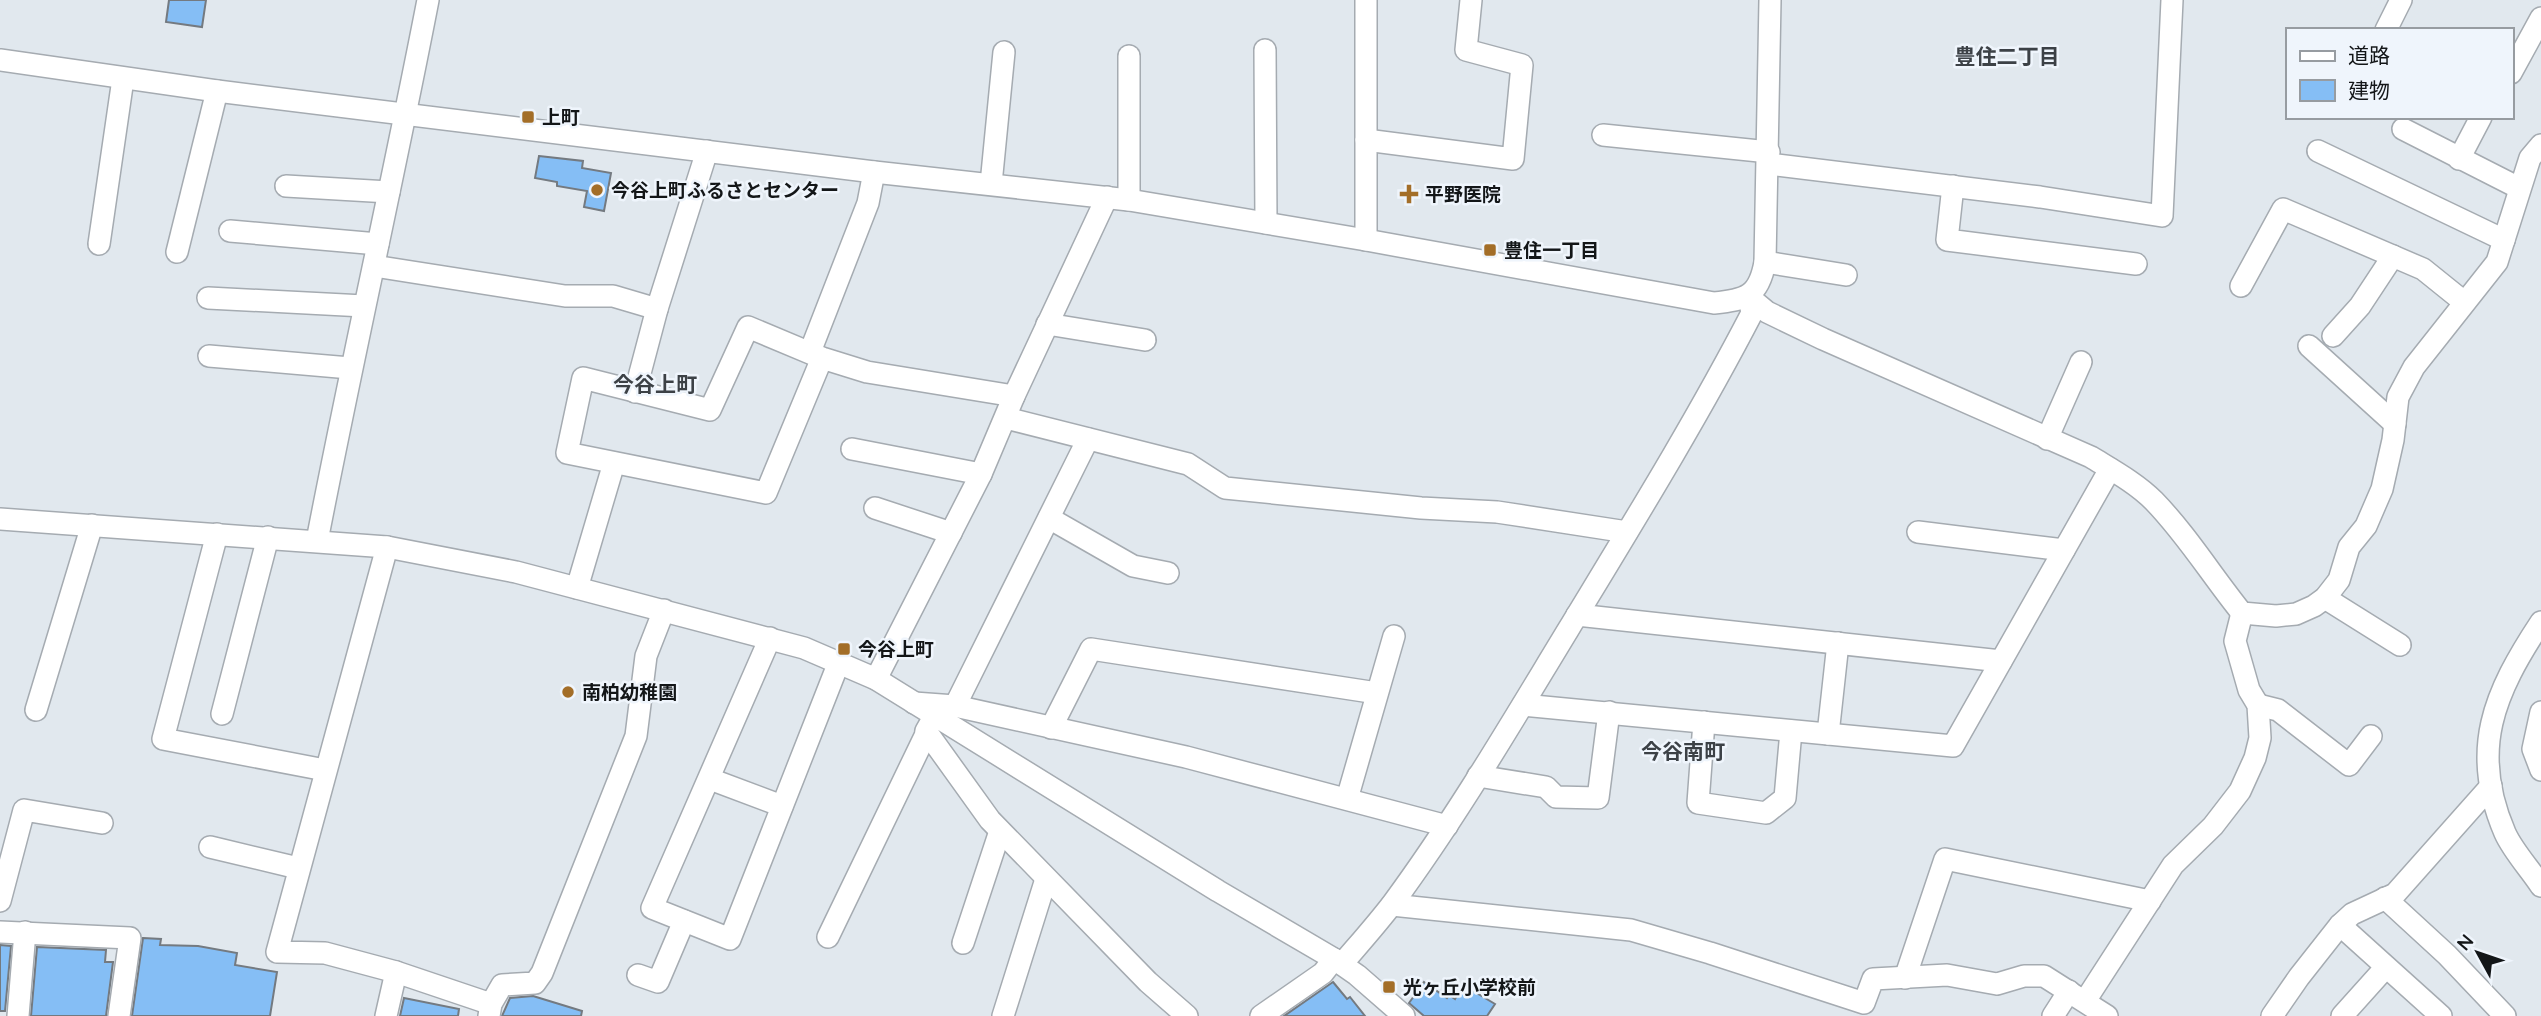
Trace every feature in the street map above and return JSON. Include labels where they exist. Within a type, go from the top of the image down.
[{"type":"street","points":[[317,541],[350,368],[390,192],[428,0]]},
{"type":"street","points":[[1366,0],[1366,240]]},
{"type":"street","points":[[1366,140],[1513,159],[1522,65],[1466,50],[1471,0]]},
{"type":"street","points":[[0,60],[217,91],[874,172],[1129,200],[1714,303],[1749,297],[1761,283],[1765,262],[1770,0]]},
{"type":"street","points":[[1603,135],[2162,216],[2172,0]]},
{"type":"street","points":[[2387,28],[2401,0]]},
{"type":"street","points":[[2513,68],[2541,18]]},
{"type":"street","points":[[1265,50],[1266,223]]},
{"type":"street","points":[[991,184],[1004,52]]},
{"type":"street","points":[[1129,56],[1129,200]]},
{"type":"street","points":[[99,244],[123,79]]},
{"type":"street","points":[[177,252],[217,91]]},
{"type":"street","points":[[2459,159],[2480,119]]},
{"type":"street","points":[[2403,129],[2519,188]]},
{"type":"street","points":[[1749,297],[1767,312],[1822,339],[2091,457],[2153,499],[2242,613],[2276,616],[2296,614],[2325,598],[2339,580],[2349,547],[2365,526],[2382,489],[2398,397],[2414,367],[2497,262],[2530,158],[2541,145]]},
{"type":"street","points":[[635,392],[657,309],[707,151]]},
{"type":"street","points":[[2318,151],[2504,240]]},
{"type":"street","points":[[874,172],[868,203],[816,355],[766,493],[567,453],[583,378],[710,410],[748,327],[816,355],[867,372],[1014,396]]},
{"type":"street","points":[[286,186],[390,192]]},
{"type":"street","points":[[1953,186],[1947,240],[2136,264]]},
{"type":"street","points":[[876,679],[981,474],[1014,396],[1107,197]]},
{"type":"street","points":[[2241,286],[2283,209],[2423,269],[2464,302]]},
{"type":"street","points":[[230,231],[378,244]]},
{"type":"street","points":[[2333,336],[2360,306],[2393,256]]},
{"type":"street","points":[[1765,262],[1846,275]]},
{"type":"street","points":[[374,266],[565,296],[613,296],[657,309]]},
{"type":"street","points":[[1261,1016],[1338,962],[1392,905],[1447,827],[1627,532],[1752,313],[1749,297]]},
{"type":"street","points":[[208,298],[364,306]]},
{"type":"street","points":[[1047,324],[1145,340]]},
{"type":"street","points":[[2309,346],[2395,424]]},
{"type":"street","points":[[209,356],[350,368]]},
{"type":"street","points":[[2047,439],[2081,362]]},
{"type":"street","points":[[1006,418],[1188,464],[1225,488],[1421,508],[1497,512],[1627,532]]},
{"type":"street","points":[[955,706],[1088,439]]},
{"type":"street","points":[[852,449],[981,474]]},
{"type":"street","points":[[577,588],[614,463]]},
{"type":"street","points":[[1523,705],[1953,746],[2110,469]]},
{"type":"street","points":[[875,508],[951,533]]},
{"type":"street","points":[[1049,518],[1133,566],[1168,573]]},
{"type":"street","points":[[0,519],[387,547],[516,572],[770,638],[839,662],[876,679],[912,703],[930,725],[990,820],[1176,1013]]},
{"type":"street","points":[[36,710],[92,525]]},
{"type":"street","points":[[1918,532],[2064,550]]},
{"type":"street","points":[[217,534],[163,739],[325,771]]},
{"type":"street","points":[[222,714],[268,537]]},
{"type":"street","points":[[387,547],[277,952],[325,953],[396,972],[490,1010],[502,985],[535,983],[542,973],[636,736],[646,656],[664,610]]},
{"type":"street","points":[[2325,598],[2400,645]]},
{"type":"street","points":[[2053,1016],[2077,996],[2150,901],[2173,865],[2213,826],[2240,791],[2255,758],[2259,738],[2258,705],[2249,690],[2235,641],[2242,613]]},
{"type":"street","points":[[1577,615],[2001,661]]},
{"type":"street","points":[[2541,622],[2501,691],[2490,724],[2487,772],[2506,834],[2541,886]]},
{"type":"street","points":[[1347,799],[1394,636]]},
{"type":"street","points":[[770,638],[652,908],[730,939],[839,662]]},
{"type":"street","points":[[1828,734],[1838,643]]},
{"type":"street","points":[[1051,728],[1091,649],[1377,693]]},
{"type":"street","points":[[912,703],[955,706],[1186,757],[1447,827]]},
{"type":"street","points":[[2258,705],[2278,710],[2348,765],[2371,736]]},
{"type":"street","points":[[1478,776],[1546,787],[1556,797],[1598,798],[1609,712]]},
{"type":"street","points":[[2541,712],[2533,749],[2541,770]]},
{"type":"street","points":[[1704,722],[1698,803],[1766,813],[1785,798],[1791,731]]},
{"type":"street","points":[[828,937],[930,725]]},
{"type":"street","points":[[930,725],[1338,962],[1404,1016]]},
{"type":"street","points":[[710,779],[782,806]]},
{"type":"street","points":[[2272,1016],[2340,925],[2352,914],[2395,894],[2491,786]]},
{"type":"street","points":[[0,901],[24,810],[102,822]]},
{"type":"street","points":[[963,943],[1000,831]]},
{"type":"street","points":[[210,847],[298,868]]},
{"type":"street","points":[[1905,978],[1945,859],[2150,901]]},
{"type":"street","points":[[1003,1016],[1046,879]]},
{"type":"street","points":[[2385,898],[2447,955],[2505,1016]]},
{"type":"street","points":[[1392,905],[1631,930],[1864,1003],[1872,979],[1947,975],[1997,984],[2024,976],[2044,976],[2107,1016]]},
{"type":"street","points":[[638,975],[658,982],[684,921]]},
{"type":"street","points":[[2340,925],[2441,1016]]},
{"type":"street","points":[[0,932],[130,938],[119,1016]]},
{"type":"street","points":[[18,1016],[25,932]]},
{"type":"street","points":[[2342,1016],[2386,967]]},
{"type":"street","points":[[386,1016],[396,972]]},
{"type":"building","points":[[169,0],[206,0],[202,27],[166,22]]},
{"type":"building","points":[[539,156],[583,161],[582,168],[611,173],[604,211],[584,207],[587,191],[557,186],[557,182],[535,178]]},
{"type":"building","points":[[143,938],[161,939],[160,945],[198,946],[237,953],[235,965],[277,972],[270,1016],[132,1016]]},
{"type":"building","points":[[0,945],[11,946],[5,1011],[0,1011]]},
{"type":"building","points":[[37,947],[106,950],[105,962],[113,962],[106,1016],[31,1016]]},
{"type":"building","points":[[1333,982],[1365,1016],[1284,1016]]},
{"type":"building","points":[[1424,982],[1447,998],[1449,995],[1455,999],[1463,985],[1495,1004],[1487,1016],[1424,1016],[1409,1003]]},
{"type":"building","points":[[533,996],[582,1011],[581,1016],[502,1016],[510,998]]},
{"type":"building","points":[[404,998],[459,1009],[458,1016],[400,1016]]},
{"type":"place","name":"上町","points":[[528,117]]},
{"type":"place","name":"今谷上町ふるさとセンター","points":[[597,190]]},
{"type":"place","name":"平野医院","points":[[1409,194]]},
{"type":"place","name":"豊住一丁目","points":[[1490,250]]},
{"type":"place","name":"今谷上町","points":[[844,649]]},
{"type":"place","name":"南柏幼稚園","points":[[568,692]]},
{"type":"place","name":"光ヶ丘小学校前","points":[[1389,987]]},
{"type":"district","name":"豊住二丁目","points":[[2007,57]]},
{"type":"district","name":"今谷上町","points":[[655,385]]},
{"type":"district","name":"今谷南町","points":[[1683,752]]}]
